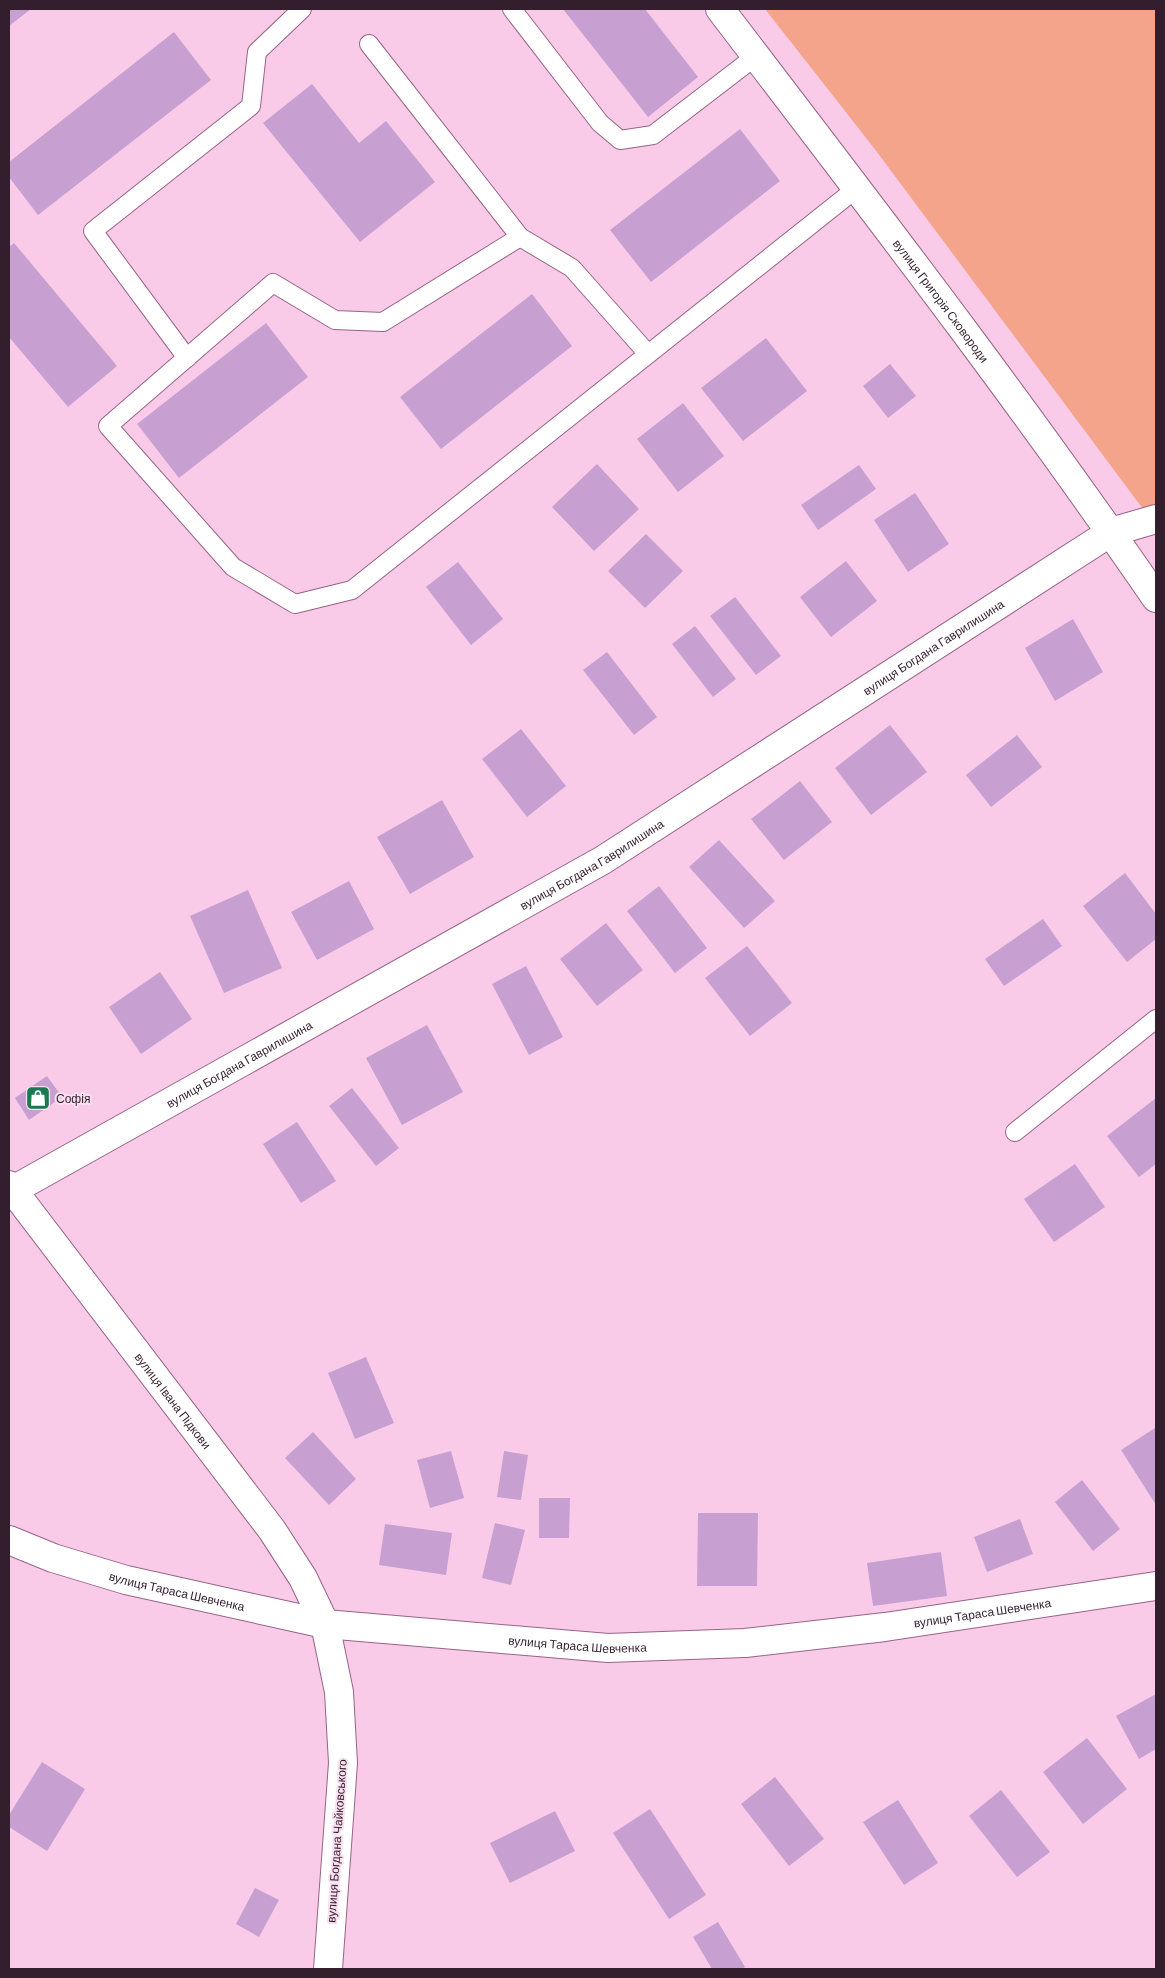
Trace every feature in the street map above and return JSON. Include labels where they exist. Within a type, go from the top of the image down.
[{"type":"street","name":"вулиця Григорія Сковороди","points":[[720,9],[857,188],[1111,532],[1156,598]]},
{"type":"street","name":"вулиця Богдана Гаврилишина","points":[[11,1187],[603,860],[1111,532],[1156,519]]},
{"type":"street","name":"вулиця Івана Підкови","points":[[11,1187],[272,1530],[303,1578],[325,1624]]},
{"type":"street","name":"вулиця Тараса Шевченка","points":[[9,1540],[53,1558],[126,1580],[325,1624],[608,1648],[745,1643],[885,1627],[1156,1586]]},
{"type":"street","name":"вулиця Богдана Чайковського","points":[[325,1624],[339,1692],[343,1763],[328,1969]]},
{"type":"lane","points":[[187,358],[93,232],[251,106],[257,52],[302,9]]},
{"type":"lane","points":[[512,9],[600,123],[620,140],[653,135],[756,56]]},
{"type":"lane","points":[[369,44],[520,236],[572,268],[648,354]]},
{"type":"lane","points":[[520,236],[383,322],[335,320],[273,283],[108,426],[232,568],[295,604],[352,590],[857,188]]},
{"type":"lane","points":[[1015,1132],[1156,1019]]},
{"type":"shaded area","points":[[765,9],[1156,9],[1156,509],[1146,513],[874,148]]},
{"type":"building","points":[[9,9],[31,9],[9,26]]},
{"type":"building","points":[[563,9],[645,9],[698,77],[648,117]]},
{"type":"building","points":[[174,32],[211,80],[38,215],[9,177],[9,162]]},
{"type":"building","points":[[312,84],[359,143],[386,121],[435,182],[360,242],[263,123]]},
{"type":"building","points":[[740,129],[780,181],[651,282],[610,230]]},
{"type":"building","points":[[14,243],[117,366],[68,407],[9,337],[9,247]]},
{"type":"building","points":[[532,294],[572,346],[441,449],[400,397]]},
{"type":"building","points":[[266,323],[308,377],[179,478],[137,424]]},
{"type":"building","points":[[766,338],[807,391],[743,441],[701,388]]},
{"type":"building","points":[[890,364],[916,396],[888,418],[863,386]]},
{"type":"building","points":[[683,403],[724,456],[678,492],[637,439]]},
{"type":"building","points":[[597,464],[639,509],[594,551],[552,507]]},
{"type":"building","points":[[859,465],[876,489],[818,530],[801,505]]},
{"type":"building","points":[[915,493],[949,544],[908,572],[874,520]]},
{"type":"building","points":[[646,534],[683,571],[645,608],[608,571]]},
{"type":"building","points":[[846,561],[877,601],[831,637],[800,597]]},
{"type":"building","points":[[458,562],[503,619],[471,645],[426,587]]},
{"type":"building","points":[[735,597],[781,656],[756,675],[710,616]]},
{"type":"building","points":[[1073,619],[1103,672],[1055,701],[1025,648]]},
{"type":"building","points":[[695,626],[736,679],[713,697],[672,644]]},
{"type":"building","points":[[607,652],[657,717],[634,735],[583,670]]},
{"type":"building","points":[[890,725],[927,772],[871,815],[835,768]]},
{"type":"building","points":[[521,729],[566,786],[527,817],[482,759]]},
{"type":"building","points":[[1017,735],[1042,767],[991,807],[966,775]]},
{"type":"building","points":[[800,781],[832,822],[784,860],[751,819]]},
{"type":"building","points":[[442,800],[474,857],[410,894],[377,837]]},
{"type":"building","points":[[719,840],[775,901],[744,928],[689,867]]},
{"type":"building","points":[[1125,873],[1156,914],[1156,939],[1127,962],[1083,906]]},
{"type":"building","points":[[349,881],[374,929],[317,960],[291,912]]},
{"type":"building","points":[[659,886],[707,948],[675,973],[627,911]]},
{"type":"building","points":[[248,890],[282,968],[224,993],[190,916]]},
{"type":"building","points":[[1043,919],[1062,946],[1004,986],[985,959]]},
{"type":"building","points":[[606,923],[643,970],[597,1006],[560,959]]},
{"type":"building","points":[[747,946],[792,1003],[750,1036],[705,978]]},
{"type":"building","points":[[526,966],[563,1037],[529,1055],[492,984]]},
{"type":"building","points":[[160,972],[192,1019],[141,1054],[109,1007]]},
{"type":"building","points":[[427,1025],[463,1092],[402,1125],[366,1058]]},
{"type":"building","name":"Софія","points":[[47,1076],[62,1097],[29,1120],[15,1098]]},
{"type":"building","points":[[352,1088],[399,1148],[376,1166],[329,1106]]},
{"type":"building","points":[[1156,1098],[1156,1164],[1139,1177],[1107,1136]]},
{"type":"building","points":[[297,1122],[336,1181],[301,1203],[263,1144]]},
{"type":"building","points":[[1075,1164],[1105,1207],[1054,1242],[1024,1199]]},
{"type":"building","points":[[366,1357],[394,1423],[355,1439],[328,1373]]},
{"type":"building","points":[[1156,1429],[1156,1505],[1121,1450]]},
{"type":"building","points":[[313,1432],[356,1479],[329,1505],[285,1458]]},
{"type":"building","points":[[451,1451],[464,1498],[430,1508],[417,1460]]},
{"type":"building","points":[[504,1451],[528,1455],[521,1500],[497,1497]]},
{"type":"building","points":[[1082,1480],[1120,1529],[1093,1551],[1055,1502]]},
{"type":"building","points":[[539,1498],[570,1498],[569,1538],[539,1538]]},
{"type":"building","points":[[698,1513],[758,1513],[757,1586],[697,1586]]},
{"type":"building","points":[[1020,1519],[1033,1554],[987,1572],[974,1537]]},
{"type":"building","points":[[495,1523],[525,1530],[511,1585],[482,1578]]},
{"type":"building","points":[[385,1524],[452,1533],[446,1575],[379,1565]]},
{"type":"building","points":[[941,1552],[947,1596],[873,1606],[867,1563]]},
{"type":"building","points":[[1156,1694],[1156,1749],[1139,1759],[1116,1716]]},
{"type":"building","points":[[1087,1738],[1127,1789],[1083,1824],[1043,1772]]},
{"type":"building","points":[[42,1762],[85,1789],[47,1851],[9,1827],[9,1815]]},
{"type":"building","points":[[775,1777],[824,1839],[789,1866],[741,1804]]},
{"type":"building","points":[[1001,1790],[1050,1852],[1017,1877],[969,1816]]},
{"type":"building","points":[[898,1800],[938,1863],[904,1885],[863,1822]]},
{"type":"building","points":[[650,1809],[706,1895],[669,1919],[613,1833]]},
{"type":"building","points":[[555,1811],[575,1851],[510,1883],[490,1843]]},
{"type":"building","points":[[255,1888],[279,1900],[259,1937],[236,1924]]},
{"type":"building","points":[[718,1922],[745,1967],[741,1969],[712,1969],[693,1937]]},
{"type":"place","name":"Софія","points":[[38,1098]]}]
